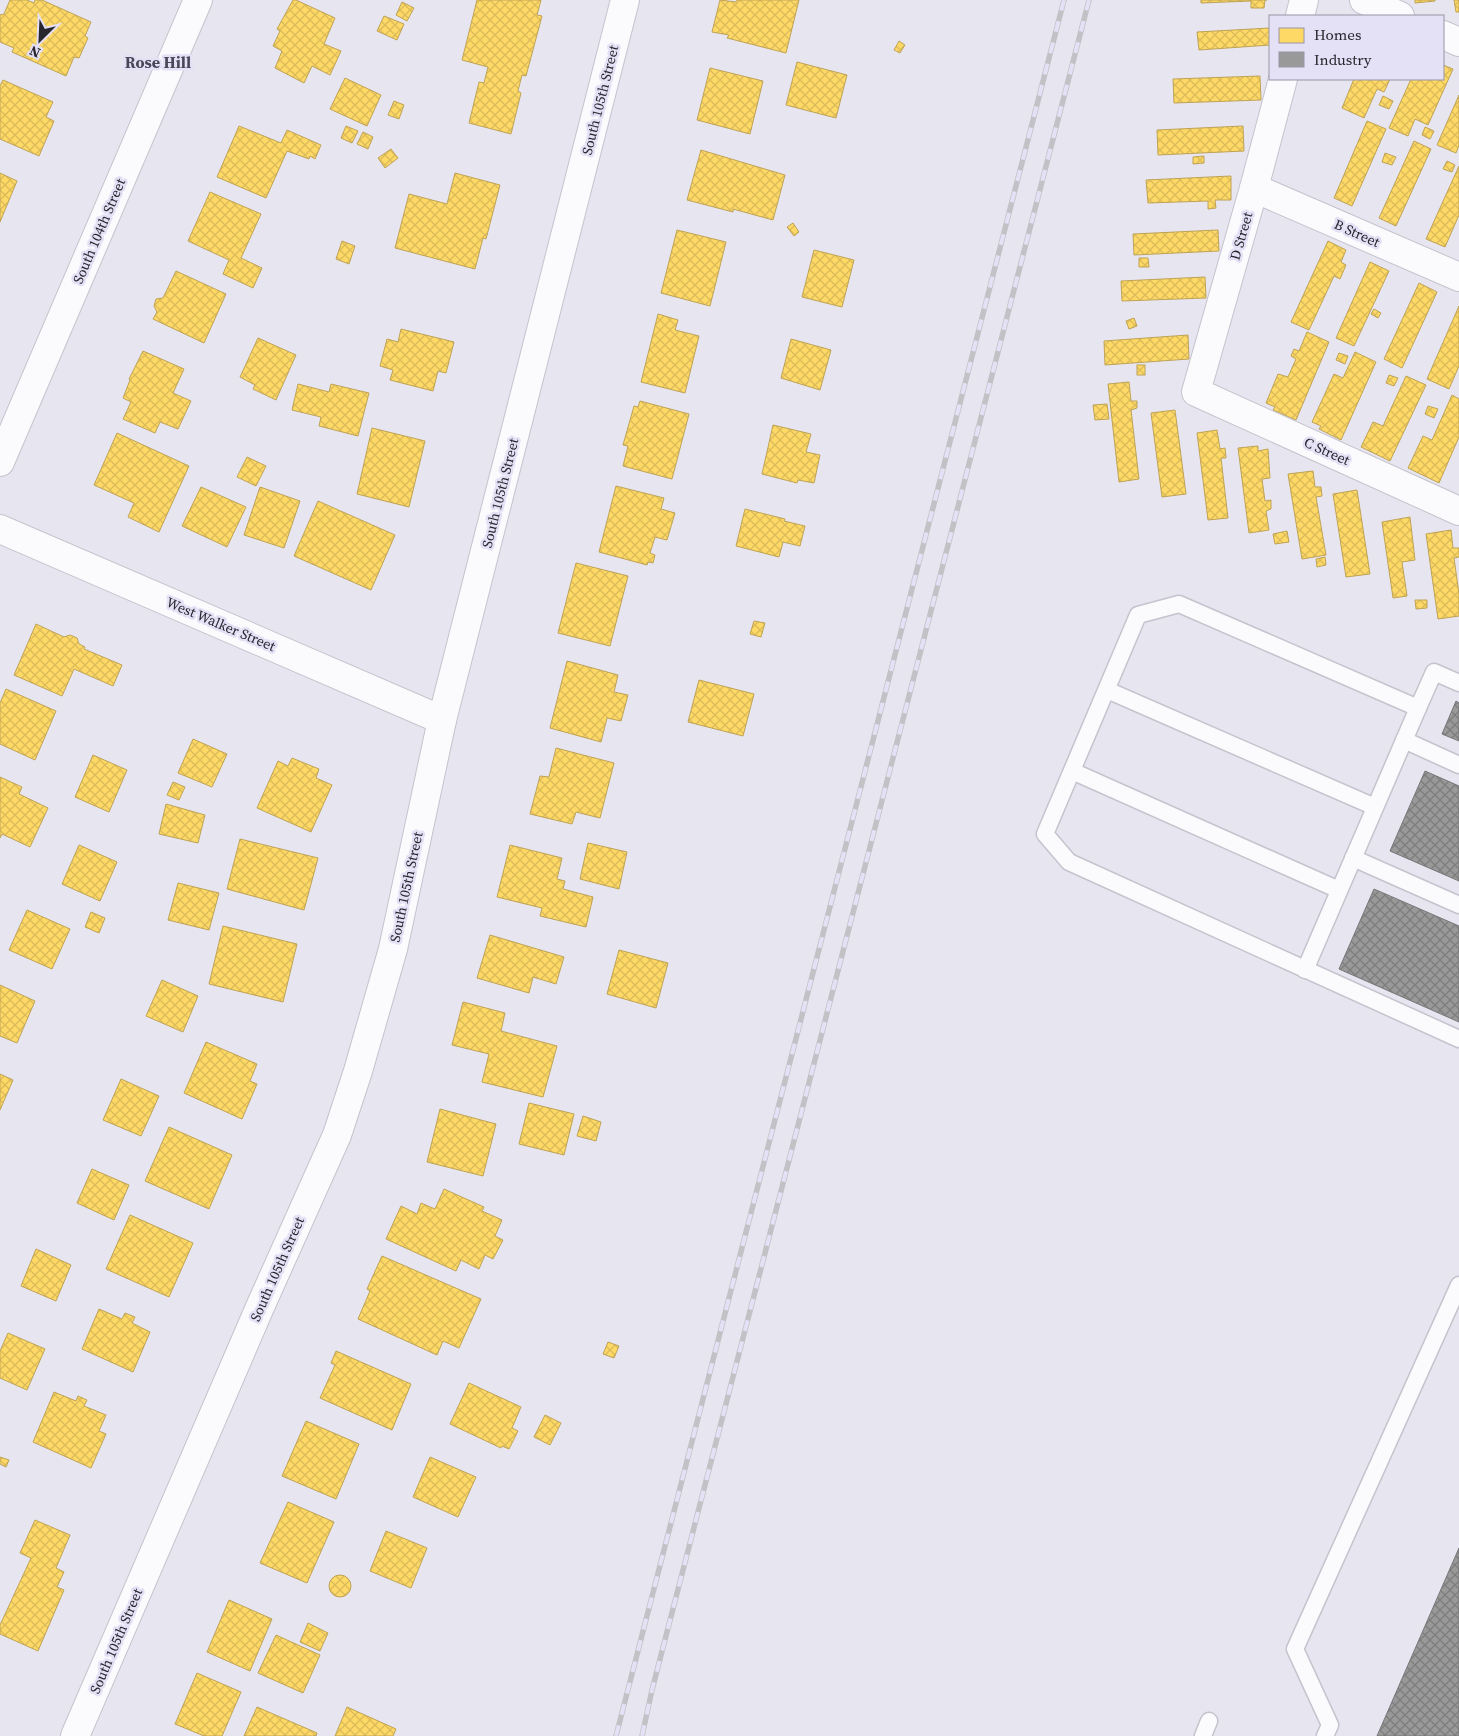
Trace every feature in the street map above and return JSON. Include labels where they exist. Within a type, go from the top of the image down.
[{"type":"street","name":"South 104th Street","points":[[0,462],[198,0]]},
{"type":"street","name":"South 105th Street","points":[[75,1736],[336,1135],[358,1071],[392,949],[442,720],[625,0]]},
{"type":"street","points":[[1300,15],[1304,0]]},
{"type":"street","points":[[1364,0],[1398,15]]},
{"type":"street","points":[[1444,35],[1459,42]]},
{"type":"street","name":"D Street","points":[[1196,392],[1283,80]]},
{"type":"street","name":"B Street","points":[[1254,188],[1459,278]]},
{"type":"street","name":"C Street","points":[[1196,392],[1459,511]]},
{"type":"street","name":"West Walker Street","points":[[0,528],[442,720]]},
{"type":"lane","points":[[1418,708],[1179,604],[1138,615],[1045,834],[1069,862],[1459,1039]]},
{"type":"lane","points":[[1305,970],[1434,672],[1459,682]]},
{"type":"lane","points":[[1107,690],[1375,807]]},
{"type":"lane","points":[[1404,740],[1459,765]]},
{"type":"lane","points":[[1072,771],[1339,890]]},
{"type":"lane","points":[[1353,858],[1459,905]]},
{"type":"lane","points":[[1325,1736],[1330,1725],[1295,1649],[1459,1285]]},
{"type":"building: Homes","points":[[10,0],[27,0],[34,3],[35,0],[42,0],[91,22],[85,36],[88,38],[79,58],[74,57],[66,76],[12,52],[14,48],[0,42],[0,15],[4,14]]},
{"type":"building: Homes","points":[[293,0],[335,18],[324,44],[341,51],[330,75],[312,66],[304,83],[275,68],[282,51],[273,46],[280,31],[277,29]]},
{"type":"building: Homes","points":[[477,0],[541,0],[537,15],[542,16],[526,76],[522,75],[518,91],[521,93],[511,134],[469,123],[479,82],[484,83],[488,67],[462,60]]},
{"type":"building: Homes","points":[[720,0],[736,2],[737,0],[799,0],[786,53],[727,38],[729,35],[712,32]]},
{"type":"building: Homes","points":[[1201,0],[1265,0],[1264,8],[1251,8],[1251,1],[1201,3]]},
{"type":"building: Homes","points":[[1415,0],[1435,0],[1435,1],[1415,3]]},
{"type":"building: Homes","points":[[1454,0],[1459,0],[1459,12],[1456,12]]},
{"type":"building: Homes","points":[[402,2],[414,8],[407,21],[396,15]]},
{"type":"building: Homes","points":[[384,16],[404,24],[397,40],[377,31]]},
{"type":"building: Homes","points":[[1269,28],[1269,45],[1199,50],[1197,32]]},
{"type":"building: Homes","points":[[899,41],[905,45],[900,53],[894,50]]},
{"type":"building: Homes","points":[[797,62],[847,75],[836,118],[786,105]]},
{"type":"building: Homes","points":[[1444,65],[1453,69],[1428,125],[1415,119],[1408,136],[1389,128],[1411,80],[1444,80]]},
{"type":"building: Homes","points":[[710,68],[763,81],[750,134],[697,120]]},
{"type":"building: Homes","points":[[1260,76],[1261,100],[1174,103],[1173,79]]},
{"type":"building: Homes","points":[[345,78],[381,95],[367,126],[330,109]]},
{"type":"building: Homes","points":[[3,80],[53,102],[46,117],[54,121],[39,156],[0,139],[0,86]]},
{"type":"building: Homes","points":[[1354,80],[1390,80],[1384,92],[1377,89],[1364,118],[1342,108]]},
{"type":"building: Homes","points":[[1459,95],[1459,145],[1456,153],[1437,145]]},
{"type":"building: Homes","points":[[1383,96],[1393,101],[1389,109],[1379,105]]},
{"type":"building: Homes","points":[[394,101],[404,105],[399,119],[388,115]]},
{"type":"building: Homes","points":[[1367,121],[1386,129],[1352,206],[1334,198]]},
{"type":"building: Homes","points":[[239,126],[281,143],[287,130],[321,145],[315,159],[310,156],[309,159],[287,151],[266,198],[217,177]]},
{"type":"building: Homes","points":[[346,126],[358,131],[352,143],[341,138]]},
{"type":"building: Homes","points":[[1243,126],[1244,151],[1158,155],[1157,130]]},
{"type":"building: Homes","points":[[1425,127],[1434,131],[1430,139],[1422,135]]},
{"type":"building: Homes","points":[[363,132],[373,137],[368,149],[357,144]]},
{"type":"building: Homes","points":[[1414,141],[1431,149],[1396,226],[1379,218]]},
{"type":"building: Homes","points":[[391,149],[398,158],[385,168],[378,158]]},
{"type":"building: Homes","points":[[701,150],[785,175],[773,220],[733,209],[733,212],[687,200]]},
{"type":"building: Homes","points":[[1385,153],[1396,157],[1392,165],[1382,162]]},
{"type":"building: Homes","points":[[1204,156],[1204,163],[1193,164],[1193,157]]},
{"type":"building: Homes","points":[[1447,161],[1455,165],[1452,172],[1443,169]]},
{"type":"building: Homes","points":[[1459,166],[1459,215],[1445,247],[1426,239]]},
{"type":"building: Homes","points":[[0,173],[17,181],[0,222]]},
{"type":"building: Homes","points":[[455,173],[500,185],[486,239],[483,238],[475,269],[395,248],[409,194],[447,204]]},
{"type":"building: Homes","points":[[1231,176],[1231,200],[1215,200],[1216,208],[1208,209],[1208,201],[1148,203],[1146,180]]},
{"type":"building: Homes","points":[[210,192],[261,214],[241,258],[262,268],[253,288],[223,274],[229,260],[188,241]]},
{"type":"building: Homes","points":[[793,223],[799,232],[794,236],[787,227]]},
{"type":"building: Homes","points":[[677,230],[726,242],[710,306],[661,293]]},
{"type":"building: Homes","points":[[1218,230],[1219,251],[1134,255],[1133,234]]},
{"type":"building: Homes","points":[[342,241],[355,246],[349,264],[336,259]]},
{"type":"building: Homes","points":[[1328,241],[1346,250],[1341,262],[1346,265],[1340,279],[1334,276],[1309,330],[1291,322]]},
{"type":"building: Homes","points":[[814,250],[854,260],[842,307],[802,297]]},
{"type":"building: Homes","points":[[1139,258],[1148,258],[1149,267],[1139,267]]},
{"type":"building: Homes","points":[[1370,262],[1389,271],[1354,346],[1336,338]]},
{"type":"building: Homes","points":[[176,271],[226,294],[204,343],[153,319],[157,312],[154,306],[156,299],[163,298]]},
{"type":"building: Homes","points":[[1205,277],[1206,298],[1122,301],[1121,281]]},
{"type":"building: Homes","points":[[1419,283],[1437,292],[1402,368],[1384,359]]},
{"type":"building: Homes","points":[[1459,306],[1459,366],[1449,389],[1427,379]]},
{"type":"building: Homes","points":[[1374,309],[1381,313],[1378,318],[1371,314]]},
{"type":"building: Homes","points":[[658,314],[678,320],[675,330],[699,336],[685,393],[641,382]]},
{"type":"building: Homes","points":[[1134,318],[1137,326],[1129,329],[1126,321]]},
{"type":"building: Homes","points":[[401,329],[454,342],[446,373],[438,371],[433,391],[390,380],[393,370],[380,366],[387,339],[398,342]]},
{"type":"building: Homes","points":[[1307,332],[1329,342],[1296,420],[1273,410],[1275,407],[1266,403],[1278,374],[1288,377],[1296,359],[1291,356],[1294,349],[1299,351]]},
{"type":"building: Homes","points":[[1188,335],[1189,359],[1105,365],[1104,341]]},
{"type":"building: Homes","points":[[258,338],[296,355],[276,400],[253,389],[255,385],[240,377]]},
{"type":"building: Homes","points":[[791,339],[831,350],[820,390],[781,378]]},
{"type":"building: Homes","points":[[143,351],[184,369],[173,393],[191,401],[178,429],[160,422],[155,433],[123,419],[131,402],[123,398],[129,379]]},
{"type":"building: Homes","points":[[1355,352],[1376,362],[1341,440],[1319,429],[1321,426],[1312,422],[1334,374],[1343,378]]},
{"type":"building: Homes","points":[[1339,353],[1348,356],[1345,364],[1336,360]]},
{"type":"building: Homes","points":[[1137,365],[1145,365],[1145,375],[1137,375]]},
{"type":"building: Homes","points":[[1389,375],[1398,378],[1394,386],[1386,383]]},
{"type":"building: Homes","points":[[1406,376],[1426,385],[1390,461],[1361,447],[1373,422],[1383,426]]},
{"type":"building: Homes","points":[[1129,382],[1131,401],[1137,401],[1137,408],[1131,410],[1139,479],[1119,482],[1108,384]]},
{"type":"building: Homes","points":[[298,384],[329,392],[331,384],[369,393],[358,436],[319,426],[321,417],[292,410]]},
{"type":"building: Homes","points":[[1452,395],[1459,399],[1459,437],[1439,483],[1408,468],[1423,436],[1432,440]]},
{"type":"building: Homes","points":[[640,401],[689,414],[672,479],[623,466],[628,446],[623,445],[634,406],[638,407]]},
{"type":"building: Homes","points":[[1107,404],[1109,419],[1095,420],[1093,405]]},
{"type":"building: Homes","points":[[1428,406],[1438,409],[1434,418],[1425,414]]},
{"type":"building: Homes","points":[[1175,410],[1186,494],[1162,497],[1151,413]]},
{"type":"building: Homes","points":[[773,425],[811,434],[806,452],[820,455],[814,483],[798,480],[797,483],[762,474]]},
{"type":"building: Homes","points":[[372,428],[425,441],[409,507],[357,494]]},
{"type":"building: Homes","points":[[1217,430],[1220,449],[1225,448],[1226,458],[1221,458],[1228,518],[1208,520],[1197,433]]},
{"type":"building: Homes","points":[[117,433],[189,466],[159,532],[128,517],[134,503],[94,485]]},
{"type":"building: Homes","points":[[1258,446],[1258,451],[1268,449],[1270,478],[1262,479],[1265,501],[1271,500],[1271,509],[1266,511],[1269,530],[1249,533],[1238,448]]},
{"type":"building: Homes","points":[[247,457],[266,466],[256,486],[237,477]]},
{"type":"building: Homes","points":[[1313,471],[1315,487],[1321,487],[1322,496],[1316,497],[1326,555],[1302,559],[1288,474]]},
{"type":"building: Homes","points":[[616,486],[664,498],[661,509],[675,513],[667,540],[655,537],[650,553],[655,555],[653,563],[648,562],[647,565],[599,552]]},
{"type":"building: Homes","points":[[201,487],[246,507],[227,547],[182,526]]},
{"type":"building: Homes","points":[[260,487],[300,501],[284,548],[244,535]]},
{"type":"building: Homes","points":[[1357,490],[1370,574],[1346,577],[1333,494]]},
{"type":"building: Homes","points":[[318,501],[395,535],[371,590],[294,556]]},
{"type":"building: Homes","points":[[745,509],[805,526],[800,546],[783,542],[779,557],[736,546]]},
{"type":"building: Homes","points":[[1410,517],[1415,560],[1402,562],[1407,596],[1393,598],[1382,522]]},
{"type":"building: Homes","points":[[1451,530],[1453,548],[1459,548],[1459,557],[1454,558],[1459,594],[1459,616],[1438,619],[1426,534]]},
{"type":"building: Homes","points":[[1287,531],[1289,542],[1275,544],[1273,534]]},
{"type":"building: Homes","points":[[1325,557],[1326,565],[1317,567],[1316,559]]},
{"type":"building: Homes","points":[[576,563],[628,576],[610,646],[558,633]]},
{"type":"building: Homes","points":[[1415,600],[1427,600],[1427,608],[1416,609]]},
{"type":"building: Homes","points":[[754,621],[765,623],[761,637],[750,634]]},
{"type":"building: Homes","points":[[36,624],[64,637],[70,635],[77,638],[79,644],[85,647],[84,649],[122,665],[113,686],[74,669],[62,696],[14,675]]},
{"type":"building: Homes","points":[[567,661],[618,675],[614,692],[628,695],[621,721],[607,718],[601,742],[550,728]]},
{"type":"building: Homes","points":[[699,680],[754,694],[743,736],[688,722]]},
{"type":"building: Homes","points":[[6,689],[56,711],[35,760],[0,744],[0,703]]},
{"type":"building: Homes","points":[[193,739],[227,754],[212,787],[178,773]]},
{"type":"building: Homes","points":[[556,748],[614,763],[600,818],[576,812],[572,824],[530,814],[540,776],[549,777]]},
{"type":"building: Homes","points":[[93,755],[127,770],[109,812],[75,797]]},
{"type":"building: Homes","points":[[292,758],[319,769],[316,778],[332,785],[311,832],[257,808],[278,761],[288,766]]},
{"type":"building: Homes","points":[[0,777],[22,787],[19,794],[48,808],[30,847],[2,834],[0,838]]},
{"type":"building: Homes","points":[[173,782],[185,787],[179,800],[167,795]]},
{"type":"building: Homes","points":[[166,804],[205,815],[198,843],[159,834]]},
{"type":"building: Homes","points":[[240,839],[318,858],[304,910],[227,889]]},
{"type":"building: Homes","points":[[588,843],[627,852],[619,889],[580,879]]},
{"type":"building: Homes","points":[[79,845],[117,862],[100,901],[62,884]]},
{"type":"building: Homes","points":[[510,845],[562,858],[557,879],[565,881],[563,889],[593,897],[586,927],[540,916],[542,908],[497,897]]},
{"type":"building: Homes","points":[[178,883],[219,893],[209,930],[168,920]]},
{"type":"building: Homes","points":[[27,910],[70,929],[52,969],[9,950]]},
{"type":"building: Homes","points":[[91,912],[105,918],[99,933],[85,927]]},
{"type":"building: Homes","points":[[223,926],[297,944],[283,1002],[209,984]]},
{"type":"building: Homes","points":[[490,935],[564,957],[556,984],[533,977],[529,993],[477,978]]},
{"type":"building: Homes","points":[[619,950],[668,963],[656,1008],[607,994]]},
{"type":"building: Homes","points":[[162,980],[198,996],[183,1032],[146,1016]]},
{"type":"building: Homes","points":[[0,985],[35,1001],[17,1043],[0,1036]]},
{"type":"building: Homes","points":[[463,1002],[505,1013],[501,1031],[557,1046],[543,1097],[482,1082],[489,1054],[452,1045]]},
{"type":"building: Homes","points":[[206,1042],[257,1064],[250,1081],[257,1084],[242,1119],[184,1093]]},
{"type":"building: Homes","points":[[0,1074],[13,1080],[0,1110]]},
{"type":"building: Homes","points":[[121,1079],[159,1096],[141,1136],[103,1120]]},
{"type":"building: Homes","points":[[529,1103],[574,1114],[564,1155],[519,1144]]},
{"type":"building: Homes","points":[[440,1109],[496,1124],[483,1176],[427,1162]]},
{"type":"building: Homes","points":[[583,1116],[601,1122],[596,1141],[577,1136]]},
{"type":"building: Homes","points":[[169,1127],[232,1155],[209,1209],[145,1181]]},
{"type":"building: Homes","points":[[92,1169],[129,1185],[114,1220],[77,1203]]},
{"type":"building: Homes","points":[[444,1189],[484,1207],[482,1211],[502,1220],[495,1236],[503,1240],[493,1259],[485,1255],[479,1269],[461,1260],[456,1271],[386,1239],[401,1206],[417,1214],[421,1203],[435,1209]]},
{"type":"building: Homes","points":[[130,1215],[193,1243],[169,1297],[106,1269]]},
{"type":"building: Homes","points":[[36,1249],[71,1265],[56,1301],[21,1286]]},
{"type":"building: Homes","points":[[382,1256],[481,1299],[459,1348],[443,1341],[437,1355],[358,1319],[370,1291],[367,1289]]},
{"type":"building: Homes","points":[[99,1309],[122,1319],[125,1313],[135,1317],[132,1323],[150,1332],[133,1372],[82,1349]]},
{"type":"building: Homes","points":[[8,1333],[45,1349],[27,1390],[0,1378],[0,1351]]},
{"type":"building: Homes","points":[[608,1342],[619,1346],[614,1358],[603,1354]]},
{"type":"building: Homes","points":[[336,1351],[411,1384],[392,1430],[320,1398],[335,1365],[331,1363]]},
{"type":"building: Homes","points":[[469,1383],[521,1407],[512,1428],[518,1431],[509,1449],[502,1446],[501,1448],[450,1424]]},
{"type":"building: Homes","points":[[54,1392],[76,1401],[78,1396],[87,1400],[84,1406],[106,1415],[99,1431],[106,1434],[91,1468],[33,1442]]},
{"type":"building: Homes","points":[[545,1415],[561,1423],[550,1445],[534,1437]]},
{"type":"building: Homes","points":[[306,1421],[359,1444],[336,1499],[282,1476]]},
{"type":"building: Homes","points":[[0,1457],[9,1460],[6,1467],[0,1464]]},
{"type":"building: Homes","points":[[430,1457],[476,1477],[458,1517],[413,1497]]},
{"type":"building: Homes","points":[[288,1502],[334,1522],[307,1583],[260,1563]]},
{"type":"building: Homes","points":[[35,1520],[70,1535],[56,1568],[64,1572],[57,1587],[64,1590],[38,1651],[0,1634],[0,1625],[31,1558],[20,1553]]},
{"type":"building: Homes","points":[[386,1531],[427,1548],[411,1588],[370,1571]]},
{"type":"building: Homes","points":[[340,1575],[348,1578],[351,1586],[348,1594],[340,1597],[332,1594],[329,1586],[332,1578]]},
{"type":"building: Homes","points":[[229,1600],[272,1619],[250,1671],[207,1652]]},
{"type":"building: Homes","points":[[308,1623],[328,1633],[320,1651],[300,1642]]},
{"type":"building: Homes","points":[[276,1635],[320,1655],[303,1693],[258,1673]]},
{"type":"building: Homes","points":[[197,1673],[241,1692],[222,1736],[204,1736],[175,1724]]},
{"type":"building: Homes","points":[[257,1707],[317,1733],[316,1736],[244,1736]]},
{"type":"building: Homes","points":[[347,1707],[396,1729],[393,1736],[335,1736]]},
{"type":"building: Industry","points":[[1456,701],[1459,703],[1459,741],[1442,734]]},
{"type":"building: Industry","points":[[1425,771],[1459,786],[1459,881],[1390,851]]},
{"type":"building: Industry","points":[[1374,889],[1459,926],[1459,1022],[1339,969]]},
{"type":"building: Industry","points":[[1459,1548],[1459,1736],[1377,1736]]},
{"type":"railway","points":[[616,1736],[1064,0]]},
{"type":"railway","points":[[642,1736],[652,1690],[1089,0]]},
{"type":"district","name":"Rose Hill","points":[[158,62]]}]
